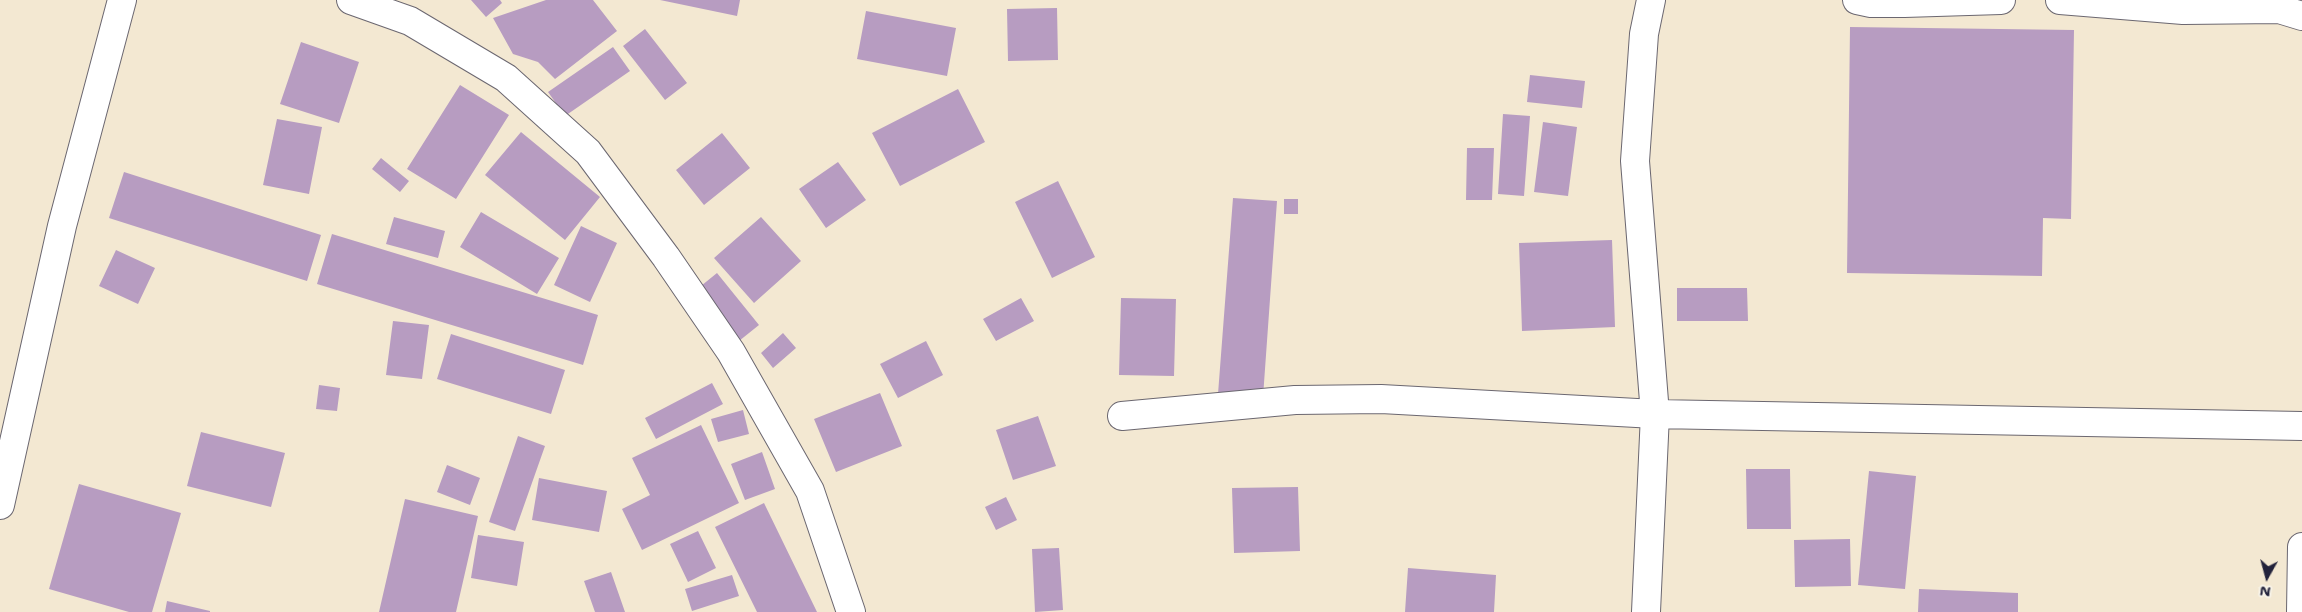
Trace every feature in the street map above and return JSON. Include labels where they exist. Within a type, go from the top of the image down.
[{"type":"street","points":[[0,505],[62,226],[122,0]]},
{"type":"street","points":[[351,0],[410,21],[506,78],[588,152],[666,257],[736,360],[810,491],[851,612]]},
{"type":"street","points":[[1646,612],[1655,414],[1635,161],[1644,34],[1651,0]]},
{"type":"street","points":[[1857,0],[1870,3],[1904,3],[2001,0]]},
{"type":"street","points":[[2060,0],[2183,10],[2279,9],[2302,16]]},
{"type":"street","points":[[1122,416],[1295,400],[1381,399],[1655,414],[2302,426]]},
{"type":"street","points":[[2300,612],[2302,547]]},
{"type":"building","points":[[471,0],[500,0],[502,3],[486,17]]},
{"type":"building","points":[[546,0],[593,0],[617,31],[555,79],[538,62],[513,54],[493,18]]},
{"type":"building","points":[[660,0],[740,0],[737,16]]},
{"type":"building","points":[[1057,8],[1058,60],[1008,61],[1007,9]]},
{"type":"building","points":[[866,11],[956,28],[947,76],[857,59]]},
{"type":"building","points":[[1850,27],[2074,30],[2071,219],[2043,218],[2042,276],[1847,273]]},
{"type":"building","points":[[645,29],[687,83],[665,100],[623,46]]},
{"type":"building","points":[[301,42],[359,62],[339,123],[280,104]]},
{"type":"building","points":[[613,47],[630,71],[565,116],[548,92]]},
{"type":"building","points":[[1530,75],[1585,81],[1582,108],[1527,102]]},
{"type":"building","points":[[460,85],[509,115],[456,199],[407,169]]},
{"type":"building","points":[[958,89],[985,142],[900,186],[872,133]]},
{"type":"building","points":[[1503,114],[1530,116],[1524,196],[1498,194]]},
{"type":"building","points":[[277,119],[322,127],[309,194],[263,185]]},
{"type":"building","points":[[1543,122],[1577,127],[1568,196],[1534,192]]},
{"type":"building","points":[[521,132],[600,197],[565,240],[485,175]]},
{"type":"building","points":[[722,133],[750,168],[704,205],[676,170]]},
{"type":"building","points":[[1467,148],[1494,148],[1492,200],[1466,200]]},
{"type":"building","points":[[381,158],[409,181],[400,192],[372,169]]},
{"type":"building","points":[[838,162],[866,200],[826,228],[799,189]]},
{"type":"building","points":[[124,172],[321,235],[307,281],[109,218]]},
{"type":"building","points":[[1058,181],[1095,257],[1052,278],[1015,202]]},
{"type":"building","points":[[1233,198],[1277,201],[1263,397],[1218,394]]},
{"type":"building","points":[[1284,199],[1298,199],[1298,214],[1284,214]]},
{"type":"building","points":[[481,212],[559,258],[537,294],[460,247]]},
{"type":"building","points":[[394,217],[445,231],[438,258],[386,244]]},
{"type":"building","points":[[761,217],[801,261],[754,303],[714,258]]},
{"type":"building","points":[[581,226],[617,243],[590,302],[554,285]]},
{"type":"building","points":[[332,234],[598,315],[583,365],[317,284]]},
{"type":"building","points":[[1612,240],[1615,327],[1522,331],[1519,243]]},
{"type":"building","points":[[116,250],[155,268],[138,304],[99,286]]},
{"type":"building","points":[[717,273],[759,325],[739,341],[696,290]]},
{"type":"building","points":[[1677,288],[1747,288],[1748,321],[1677,321]]},
{"type":"building","points":[[1021,298],[1034,321],[996,341],[983,319]]},
{"type":"building","points":[[1121,298],[1176,299],[1174,376],[1119,375]]},
{"type":"building","points":[[393,321],[429,325],[422,379],[386,375]]},
{"type":"building","points":[[783,333],[796,348],[773,368],[761,353]]},
{"type":"building","points":[[451,334],[565,370],[551,414],[437,379]]},
{"type":"building","points":[[926,341],[943,375],[898,398],[880,364]]},
{"type":"building","points":[[712,383],[723,404],[656,439],[645,418]]},
{"type":"building","points":[[319,385],[340,388],[337,411],[316,409]]},
{"type":"building","points":[[880,393],[902,446],[836,472],[814,419]]},
{"type":"building","points":[[743,410],[749,434],[718,442],[711,419]]},
{"type":"building","points":[[1038,416],[1056,466],[1013,480],[996,430]]},
{"type":"building","points":[[701,425],[739,503],[642,550],[622,509],[650,495],[632,458]]},
{"type":"building","points":[[201,432],[285,453],[271,507],[187,486]]},
{"type":"building","points":[[518,436],[545,446],[515,531],[489,522]]},
{"type":"building","points":[[762,452],[775,489],[745,500],[731,464]]},
{"type":"building","points":[[447,465],[480,478],[470,505],[437,492]]},
{"type":"building","points":[[1746,469],[1790,469],[1791,529],[1747,529]]},
{"type":"building","points":[[1869,471],[1916,476],[1905,589],[1858,585]]},
{"type":"building","points":[[539,478],[607,491],[599,532],[532,520]]},
{"type":"building","points":[[79,484],[181,513],[152,612],[129,612],[49,589]]},
{"type":"building","points":[[1298,487],[1300,551],[1234,553],[1232,488]]},
{"type":"building","points":[[1006,497],[1017,520],[996,530],[985,507]]},
{"type":"building","points":[[405,499],[478,516],[456,612],[379,612]]},
{"type":"building","points":[[764,503],[817,612],[757,612],[715,527]]},
{"type":"building","points":[[698,531],[716,568],[688,582],[670,544]]},
{"type":"building","points":[[478,535],[524,542],[517,586],[471,578]]},
{"type":"building","points":[[1850,539],[1851,586],[1795,587],[1794,540]]},
{"type":"building","points":[[1059,548],[1063,610],[1035,612],[1032,549]]},
{"type":"building","points":[[1408,568],[1496,575],[1494,612],[1405,612]]},
{"type":"building","points":[[611,572],[625,612],[595,612],[584,581]]},
{"type":"building","points":[[732,575],[739,596],[692,611],[685,589]]},
{"type":"building","points":[[1919,589],[2018,593],[2018,612],[1918,612]]},
{"type":"building","points":[[167,601],[210,611],[210,612],[165,612]]}]
